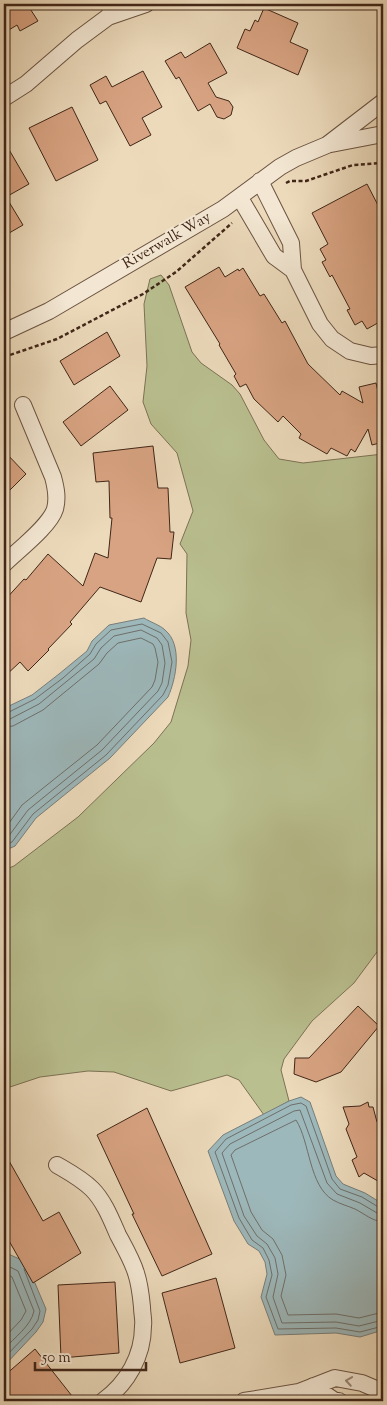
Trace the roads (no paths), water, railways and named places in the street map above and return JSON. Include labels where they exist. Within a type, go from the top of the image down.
[{"type":"street","points":[[4,98],[26,84],[112,10],[146,4]]},
{"type":"street","name":"Riverwalk Way","points":[[327,145],[383,102]]},
{"type":"street","name":"Riverwalk Way","points":[[4,332],[50,310],[223,209],[260,181],[296,158],[327,145],[383,134]]},
{"type":"street","points":[[260,181],[290,243],[293,270],[320,324],[332,339],[350,351],[371,356],[383,355]]},
{"type":"street","points":[[240,198],[274,256],[293,270]]},
{"type":"street","points":[[4,564],[51,517],[56,500],[53,477],[23,405]]},
{"type":"street","points":[[57,1164],[82,1180],[99,1197],[136,1272],[140,1289],[143,1326],[141,1346],[134,1364],[124,1381],[103,1401]]},
{"type":"street","points":[[244,1401],[299,1392],[335,1378],[362,1383],[383,1392]]},
{"type":"street","points":[[313,1386],[335,1401],[339,1401]]},
{"type":"water","points":[[144,618],[165,630],[171,636],[174,644],[176,653],[175,672],[168,697],[110,758],[36,818],[15,846],[4,851],[4,710],[32,695],[59,674],[87,651],[92,641],[109,625]]},
{"type":"water","points":[[301,1097],[310,1102],[336,1176],[343,1184],[365,1193],[383,1204],[383,1330],[360,1337],[336,1333],[275,1335],[261,1297],[267,1274],[265,1262],[259,1251],[248,1244],[234,1221],[208,1151],[223,1135],[289,1101]]},
{"type":"water","points":[[4,1252],[26,1262],[46,1309],[43,1322],[36,1332],[4,1366]]}]
